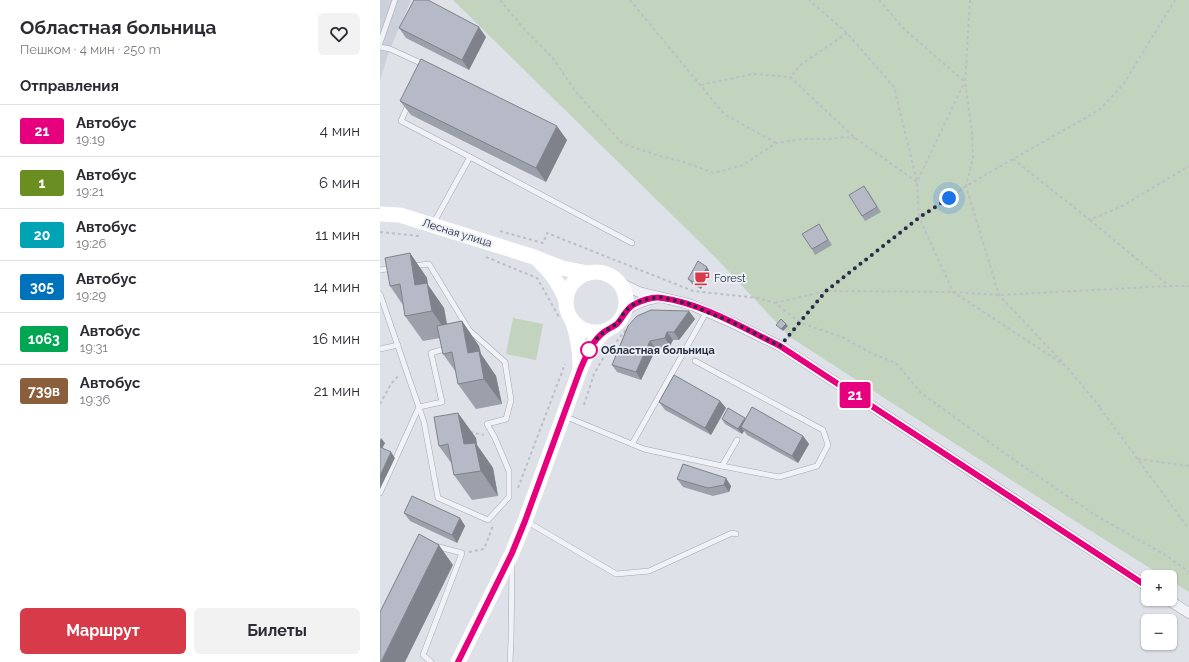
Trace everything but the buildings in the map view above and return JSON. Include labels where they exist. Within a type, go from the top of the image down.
[{"type":"main road","name":"Лесная улица","points":[[380,214],[400,215],[428,231],[534,257],[562,268],[588,273]]},
{"type":"main road","name":"Лесная улица","points":[[534,257],[549,270],[558,282],[566,300]]},
{"type":"main road","points":[[458,662],[512,553],[580,370],[588,353],[595,340],[605,331],[628,318],[626,297],[620,283],[609,274],[595,272],[581,276],[571,286],[566,300],[569,314],[567,321]]},
{"type":"main road","points":[[567,321],[591,332],[605,331]]},
{"type":"main road","points":[[567,321],[577,335],[580,349],[580,370]]},
{"type":"street","points":[[620,283],[639,292],[689,304],[734,323],[780,346],[1141,582]]},
{"type":"street","points":[[628,318],[633,305],[643,300],[660,297]]},
{"type":"street","points":[[1177,605],[1189,613]]},
{"type":"lane","points":[[380,43],[395,0]]},
{"type":"lane","points":[[380,47],[390,49],[427,66],[424,73]]},
{"type":"lane","points":[[411,100],[401,121],[632,243]]},
{"type":"lane","points":[[428,231],[470,157]]},
{"type":"lane","points":[[380,294],[424,422],[438,498],[488,520],[509,497],[509,471],[495,438],[487,424],[506,419],[512,400],[505,362],[468,330],[429,264],[408,267]]},
{"type":"lane","points":[[380,270],[401,268]]},
{"type":"lane","points":[[632,444],[707,312]]},
{"type":"lane","points":[[473,342],[480,340]]},
{"type":"lane","points":[[380,349],[398,345]]},
{"type":"lane","points":[[419,407],[442,402],[431,353],[452,347]]},
{"type":"lane","points":[[563,415],[644,449],[722,466],[779,477],[817,466],[828,445],[823,430],[695,361]]},
{"type":"lane","points":[[380,493],[419,407]]},
{"type":"lane","points":[[722,466],[737,440]]},
{"type":"lane","points":[[525,521],[616,574],[649,571],[732,533],[736,534]]},
{"type":"lane","points":[[431,662],[423,655],[462,553],[432,545]]},
{"type":"lane","points":[[510,662],[512,553]]},
{"type":"path","points":[[500,0],[526,31],[552,57],[576,92],[622,142],[656,155],[684,162],[714,173],[743,165],[776,143],[804,139],[855,138]]},
{"type":"path","points":[[630,0],[724,114],[776,143]]},
{"type":"path","points":[[809,0],[847,33],[894,87],[917,182],[920,217],[953,292],[1066,366]]},
{"type":"path","points":[[879,0],[904,29],[965,82]]},
{"type":"path","points":[[970,0],[965,82],[972,132],[973,158],[966,186],[999,295],[1083,384],[1189,529]]},
{"type":"path","points":[[780,346],[826,291],[920,217],[942,204],[966,186],[1099,110],[1123,85],[1175,0]]},
{"type":"path","points":[[790,77],[802,64],[847,33]]},
{"type":"path","points":[[700,85],[753,74],[790,77],[855,138],[917,182]]},
{"type":"path","points":[[917,182],[965,82]]},
{"type":"path","points":[[1013,159],[1090,220],[1169,286]]},
{"type":"path","points":[[1090,220],[1124,205],[1189,166]]},
{"type":"path","points":[[380,232],[428,231]]},
{"type":"path","points":[[498,231],[543,243],[547,234],[693,291],[758,298],[775,303],[801,322],[842,337],[873,354],[896,363],[921,393],[1017,462],[1095,515],[1167,556],[1189,572]]},
{"type":"path","points":[[482,255],[537,278],[567,321]]},
{"type":"path","points":[[775,303],[826,291],[953,292],[999,295],[1189,286]]},
{"type":"path","points":[[584,405],[594,374],[628,318]]},
{"type":"path","points":[[517,490],[566,366],[566,360]]},
{"type":"path","points":[[380,404],[391,384],[405,367]]},
{"type":"path","points":[[467,432],[495,438]]},
{"type":"path","points":[[1138,459],[1189,466]]},
{"type":"path","points":[[462,553],[484,549],[495,521]]},
{"type":"shaded area","points":[[380,0],[411,0],[390,49],[380,80]]},
{"type":"green space","points":[[453,0],[1189,0],[1189,592],[1177,584],[1177,570],[1153,570],[790,337],[716,258]]},
{"type":"green space","points":[[513,318],[543,324],[536,360],[506,354]]},
{"type":"bus line","name":"21","points":[[458,662],[512,553],[580,370],[595,340],[605,331],[618,323],[625,311],[633,305],[643,300],[660,297],[689,304],[734,323],[780,346],[1141,582]]},
{"type":"place","name":"Forest","points":[[702,278]]},
{"type":"place","name":"Областная больница","points":[[589,350]]},
{"type":"route","points":[[589,350],[595,340],[605,331],[618,323],[625,311],[633,305],[643,300],[660,297],[689,304],[734,323],[780,346],[826,291],[920,217],[949,198]]}]
